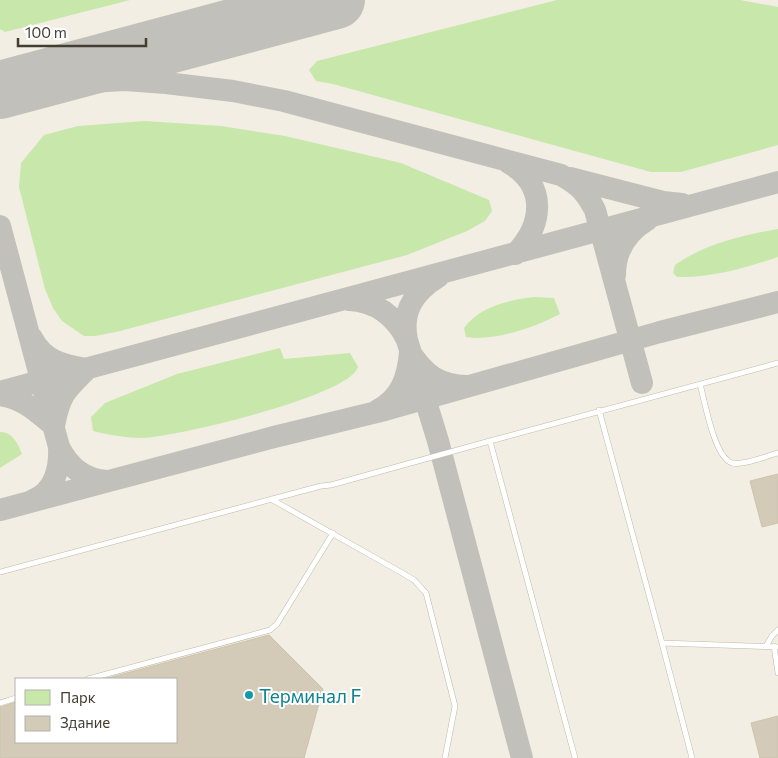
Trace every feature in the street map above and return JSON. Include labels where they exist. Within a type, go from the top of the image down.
[{"type":"lane","points":[[0,572],[271,498],[331,485],[599,410],[778,363]]},
{"type":"lane","points":[[700,384],[718,448],[726,459],[732,463],[742,463],[778,453]]},
{"type":"lane","points":[[599,410],[692,758]]},
{"type":"lane","points":[[490,441],[575,758]]},
{"type":"lane","points":[[271,498],[409,577],[426,594],[455,706],[445,758]]},
{"type":"lane","points":[[92,678],[270,630],[284,612],[333,533]]},
{"type":"lane","points":[[766,646],[778,630]]},
{"type":"lane","points":[[662,642],[776,647],[778,673]]},
{"type":"lane","points":[[0,703],[15,698]]},
{"type":"green space","points":[[0,0],[130,0],[5,32],[0,29]]},
{"type":"green space","points":[[557,0],[740,0],[778,7],[778,145],[681,172],[651,172],[333,84],[316,81],[309,70],[317,61]]},
{"type":"green space","points":[[145,121],[221,126],[285,136],[401,163],[489,200],[492,211],[485,221],[467,231],[407,255],[116,332],[84,336],[62,321],[53,308],[45,289],[19,187],[21,163],[44,135],[78,126]]},
{"type":"green space","points":[[778,229],[778,257],[741,268],[703,276],[677,277],[673,273],[675,265],[699,251],[738,237]]},
{"type":"green space","points":[[535,297],[554,298],[560,314],[539,324],[514,332],[489,337],[466,337],[464,328],[478,314],[505,302]]},
{"type":"green space","points":[[280,348],[284,359],[350,353],[358,367],[348,378],[326,390],[295,402],[223,423],[189,431],[142,438],[93,431],[91,417],[105,403],[177,374]]},
{"type":"green space","points":[[0,432],[12,436],[22,454],[0,468]]},
{"type":"building","points":[[778,474],[778,523],[762,527],[750,481]]},
{"type":"building","name":"Терминал F","points":[[269,635],[323,689],[304,758],[0,758],[0,707],[15,702],[15,743],[178,743],[178,678],[108,678]]},
{"type":"building","points":[[778,716],[778,758],[760,758],[751,723]]},
{"type":"taxiway","points":[[0,82],[54,84],[125,80],[233,91],[284,101],[561,175],[573,182],[581,190],[595,210],[642,383]]},
{"type":"taxiway","points":[[509,163],[522,172],[530,183],[535,194],[537,206],[536,219],[531,231],[515,254]]},
{"type":"taxiway","points":[[570,178],[663,202],[682,204]]},
{"type":"taxiway","points":[[0,392],[778,182]]},
{"type":"taxiway","points":[[615,275],[617,258],[628,236],[647,220]]},
{"type":"taxiway","points":[[0,226],[59,447]]},
{"type":"taxiway","points":[[407,340],[406,320],[411,303],[422,289],[438,277]]},
{"type":"taxiway","points":[[349,300],[367,303],[384,311],[397,324],[407,340],[438,441],[522,758]]},
{"type":"taxiway","points":[[0,510],[274,437],[385,410],[660,332],[778,302]]},
{"type":"taxiway","points":[[0,395],[23,403],[54,426],[64,394],[87,369],[55,361],[42,352],[32,338]]},
{"type":"taxiway","points":[[378,410],[386,405],[402,386],[410,352],[427,373],[448,384],[467,386]]},
{"type":"taxiway","points":[[33,500],[46,491],[55,478],[59,447],[67,461],[78,471],[91,478],[107,481]]},
{"type":"runway","points":[[0,90],[336,0]]},
{"type":"place","name":"Терминал F","points":[[249,695]]}]
